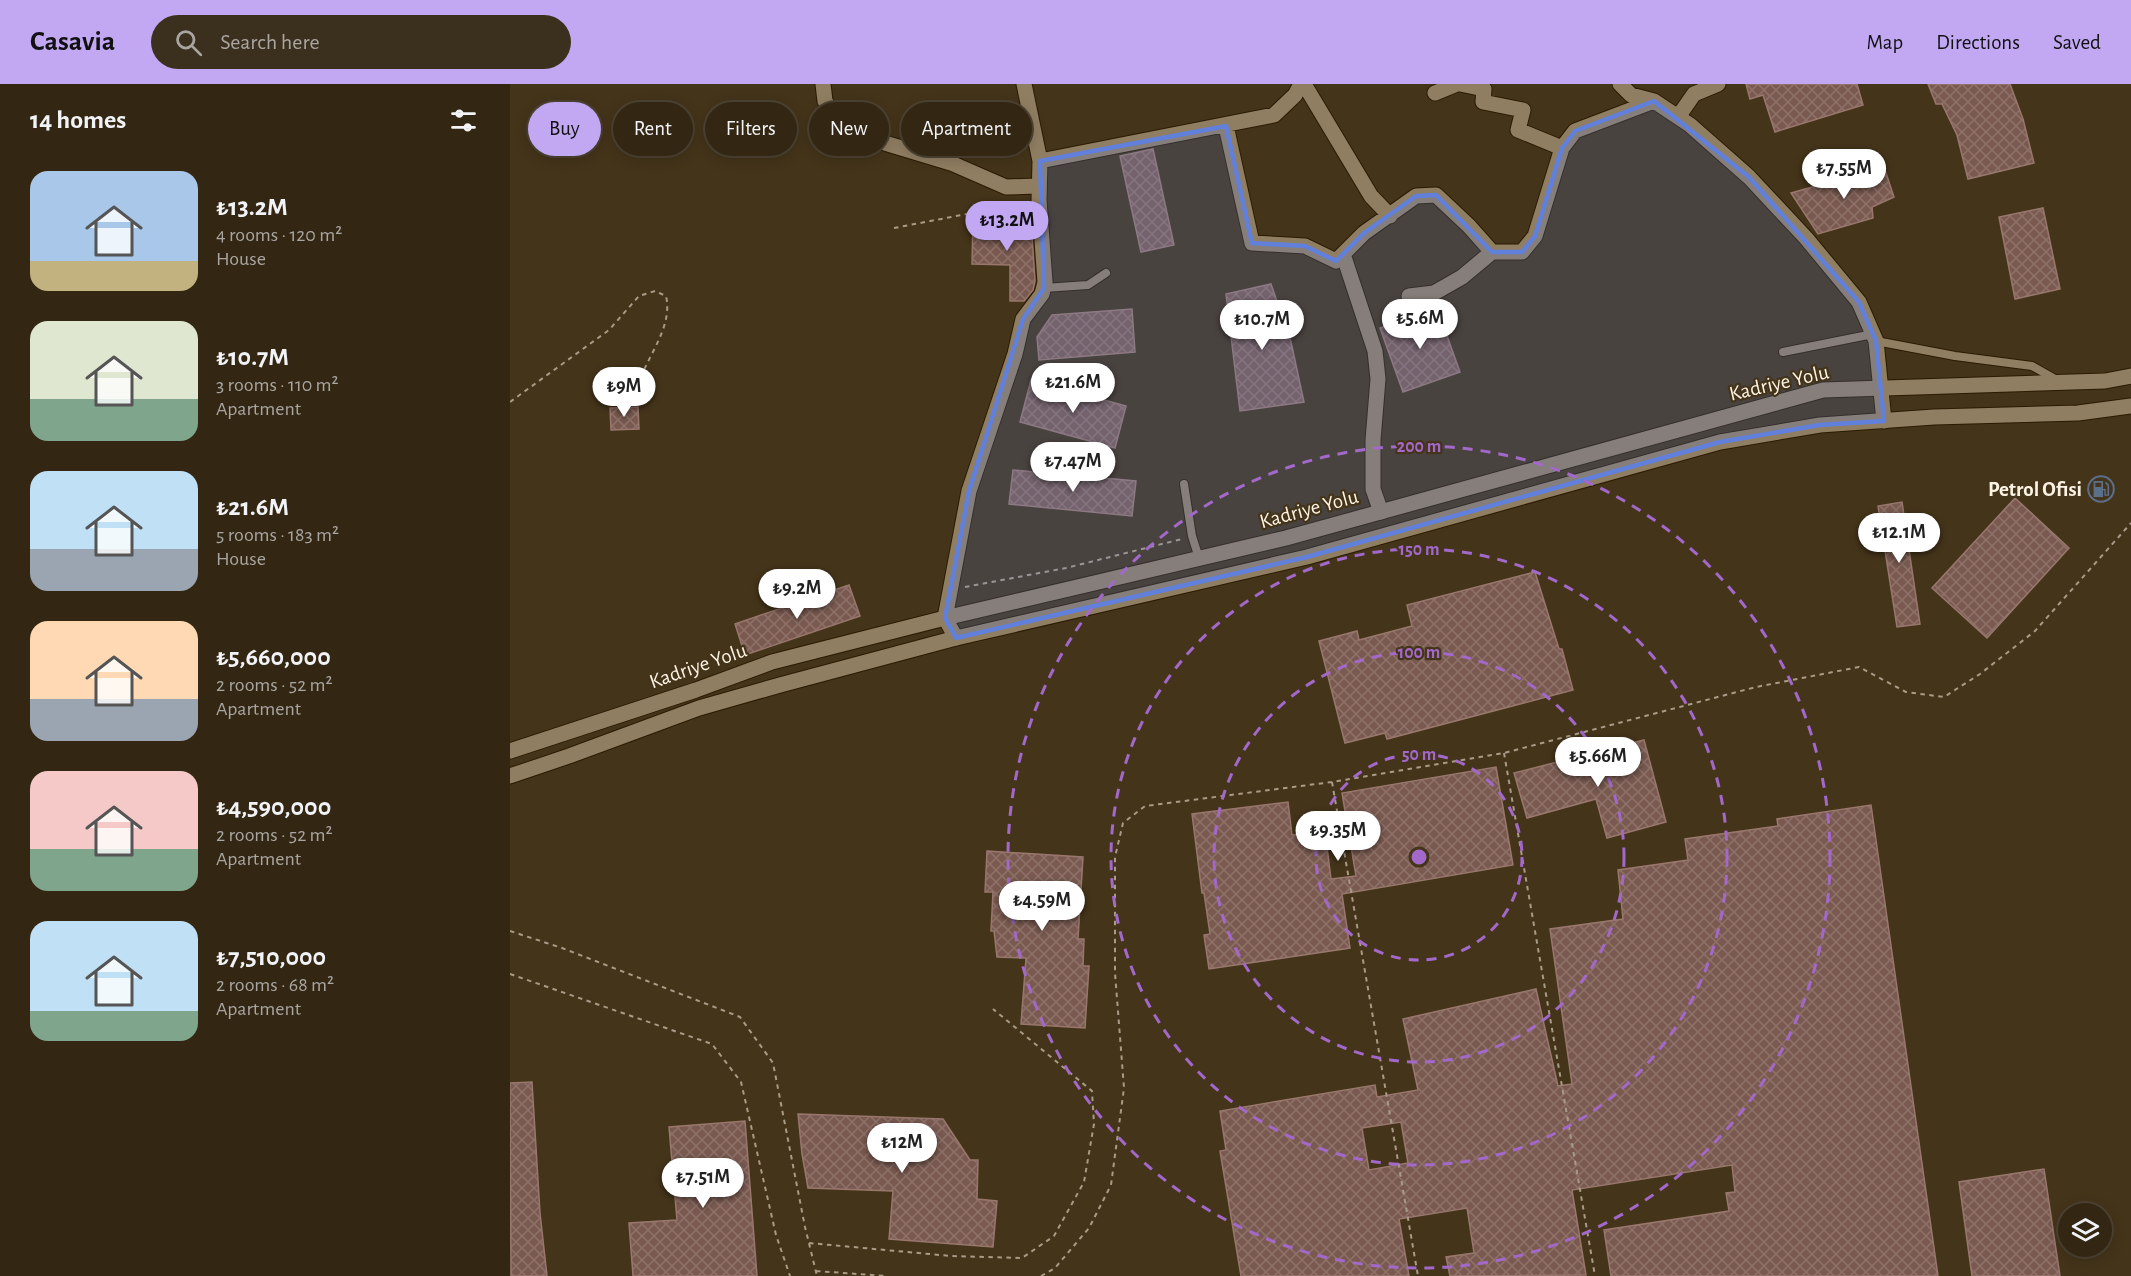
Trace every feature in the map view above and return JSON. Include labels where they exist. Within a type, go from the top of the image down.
[{"type":"main road","points":[[823,84],[825,101],[839,123],[855,134],[951,163],[1006,187],[1038,193]]},
{"type":"main road","points":[[956,638],[945,618],[969,491],[1015,354],[1023,319],[1042,294],[1045,282],[1038,193],[1040,161],[1024,84]]},
{"type":"main road","points":[[1040,161],[1274,115],[1303,84],[1371,196],[1390,216]]},
{"type":"main road","points":[[1435,93],[1459,84],[1484,89],[1483,102],[1523,110],[1518,130],[1562,148]]},
{"type":"main road","points":[[1620,84],[1631,94],[1654,101],[1690,125],[1749,177],[1806,238],[1859,302],[1874,338],[1882,389],[1884,421]]},
{"type":"main road","points":[[1678,117],[1694,94],[1718,84]]},
{"type":"main road","points":[[1409,296],[1434,293],[1462,277],[1492,252],[1522,252],[1535,236],[1562,148],[1575,131],[1654,101]]},
{"type":"main road","points":[[1226,126],[1252,243],[1305,246],[1336,261],[1364,233],[1416,196],[1436,195],[1469,226],[1492,252]]},
{"type":"main road","points":[[1343,254],[1375,351],[1378,379],[1372,489],[1381,512]]},
{"type":"main road","name":"Kadriye Yolu","points":[[510,751],[696,690],[772,662],[945,618],[1286,538],[1823,390],[2106,381],[2131,376]]},
{"type":"main road","name":"Kadriye Yolu","points":[[510,776],[699,708],[956,638],[1307,558],[1720,442],[1820,425],[1934,417],[2078,413],[2131,406]]},
{"type":"lane","points":[[1044,288],[1088,285],[1106,273]]},
{"type":"lane","points":[[1783,352],[1874,338],[1955,356],[2032,366],[2060,383]]},
{"type":"lane","points":[[1184,484],[1192,536],[1199,558]]},
{"type":"path","points":[[894,228],[1038,193]]},
{"type":"path","points":[[510,402],[609,330],[639,296],[655,291],[666,296],[669,308],[666,323],[644,370]]},
{"type":"path","points":[[1041,1276],[1055,1268],[1089,1228],[1111,1185],[1124,1088],[1115,973],[1115,857],[1123,823],[1145,806],[1332,782],[1504,753],[1756,687],[1859,667],[1906,692],[1944,697],[1980,674],[2035,631],[2131,523]]},
{"type":"path","points":[[950,590],[1066,568],[1192,536]]},
{"type":"path","points":[[1504,753],[1595,1276]]},
{"type":"path","points":[[1332,782],[1418,1276]]},
{"type":"path","points":[[510,931],[562,948],[740,1017],[773,1063],[817,1276]]},
{"type":"path","points":[[510,974],[712,1044],[741,1082],[776,1235],[790,1276]]},
{"type":"path","points":[[809,1243],[951,1256],[1022,1258],[1054,1236],[1084,1182],[1094,1124],[1092,1091],[993,1009]]},
{"type":"path","points":[[816,1271],[886,1276]]},
{"type":"highlighted area","points":[[1654,101],[1749,177],[1859,302],[1876,341],[1884,421],[1820,425],[1720,442],[1307,557],[956,638],[945,618],[969,491],[1023,319],[1044,288],[1040,161],[1226,126],[1252,243],[1305,246],[1336,261],[1364,233],[1416,196],[1436,195],[1492,252],[1522,252],[1535,236],[1562,148],[1575,131]]},
{"type":"building","points":[[1746,84],[1857,84],[1863,105],[1775,132],[1763,95],[1750,99]]},
{"type":"building","points":[[1928,84],[2010,84],[2023,119],[2034,163],[1968,179],[1957,135],[1942,104],[1936,104]]},
{"type":"building","points":[[1153,149],[1174,245],[1141,252],[1120,156]]},
{"type":"building","points":[[1884,167],[1894,197],[1872,207],[1873,218],[1818,234],[1791,193]]},
{"type":"building","points":[[2043,208],[2060,289],[2015,299],[1999,217]]},
{"type":"building","points":[[973,219],[1031,220],[1035,281],[1033,290],[1024,301],[1010,301],[1010,265],[972,264]]},
{"type":"building","points":[[1271,284],[1291,342],[1304,402],[1240,411],[1226,294]]},
{"type":"building","points":[[1437,308],[1460,372],[1403,392],[1380,328]]},
{"type":"building","points":[[1132,309],[1135,352],[1039,360],[1037,337],[1052,315]]},
{"type":"building","points":[[1031,380],[1126,406],[1115,448],[1020,422]]},
{"type":"building","points":[[638,407],[639,429],[611,430],[610,408]]},
{"type":"building","points":[[1013,470],[1136,481],[1132,516],[1009,504]]},
{"type":"building","points":[[2015,498],[2069,548],[1987,638],[1932,588]]},
{"type":"building","points":[[1902,502],[1920,624],[1897,627],[1878,506]]},
{"type":"building","points":[[1535,572],[1559,649],[1562,649],[1573,690],[1387,739],[1385,733],[1345,743],[1319,641],[1357,631],[1359,640],[1412,626],[1407,605]]},
{"type":"building","points":[[849,585],[860,616],[745,655],[735,624]]},
{"type":"building","points":[[1644,740],[1666,822],[1607,838],[1596,799],[1527,818],[1514,773]]},
{"type":"building","points":[[1496,767],[1513,865],[1342,894],[1350,948],[1209,969],[1204,935],[1210,934],[1204,893],[1202,893],[1192,814],[1288,802],[1292,835],[1325,831],[1331,879],[1356,876],[1342,793]]},
{"type":"building","points":[[1871,805],[1938,1276],[1611,1276],[1604,1230],[1729,1211],[1726,1193],[1735,1192],[1732,1165],[1572,1190],[1586,1275],[1450,1276],[1446,1257],[1474,1253],[1467,1208],[1399,1219],[1409,1276],[1241,1276],[1220,1151],[1226,1150],[1220,1111],[1375,1085],[1377,1097],[1418,1090],[1403,1019],[1536,989],[1558,1086],[1572,1084],[1550,929],[1623,919],[1618,870],[1688,860],[1685,839],[1778,826],[1777,819]],"holes":[[[1401,1122],[1408,1163],[1369,1170],[1362,1128]]]},
{"type":"building","points":[[987,851],[1083,857],[1078,939],[1084,939],[1083,966],[1089,966],[1085,1028],[1021,1024],[1026,958],[997,957],[994,931],[991,931],[993,892],[985,892]]},
{"type":"building","points":[[532,1082],[540,1213],[547,1276],[511,1276],[510,1083]]},
{"type":"building","points":[[798,1114],[943,1119],[970,1160],[978,1160],[977,1199],[997,1201],[993,1247],[889,1239],[893,1191],[808,1188]]},
{"type":"building","points":[[745,1121],[757,1276],[633,1276],[629,1223],[677,1220],[669,1127]]},
{"type":"building","points":[[2044,1169],[2060,1276],[1972,1276],[1959,1182]]},
{"type":"place","name":"Petrol Ofisi","points":[[2101,489]]}]
